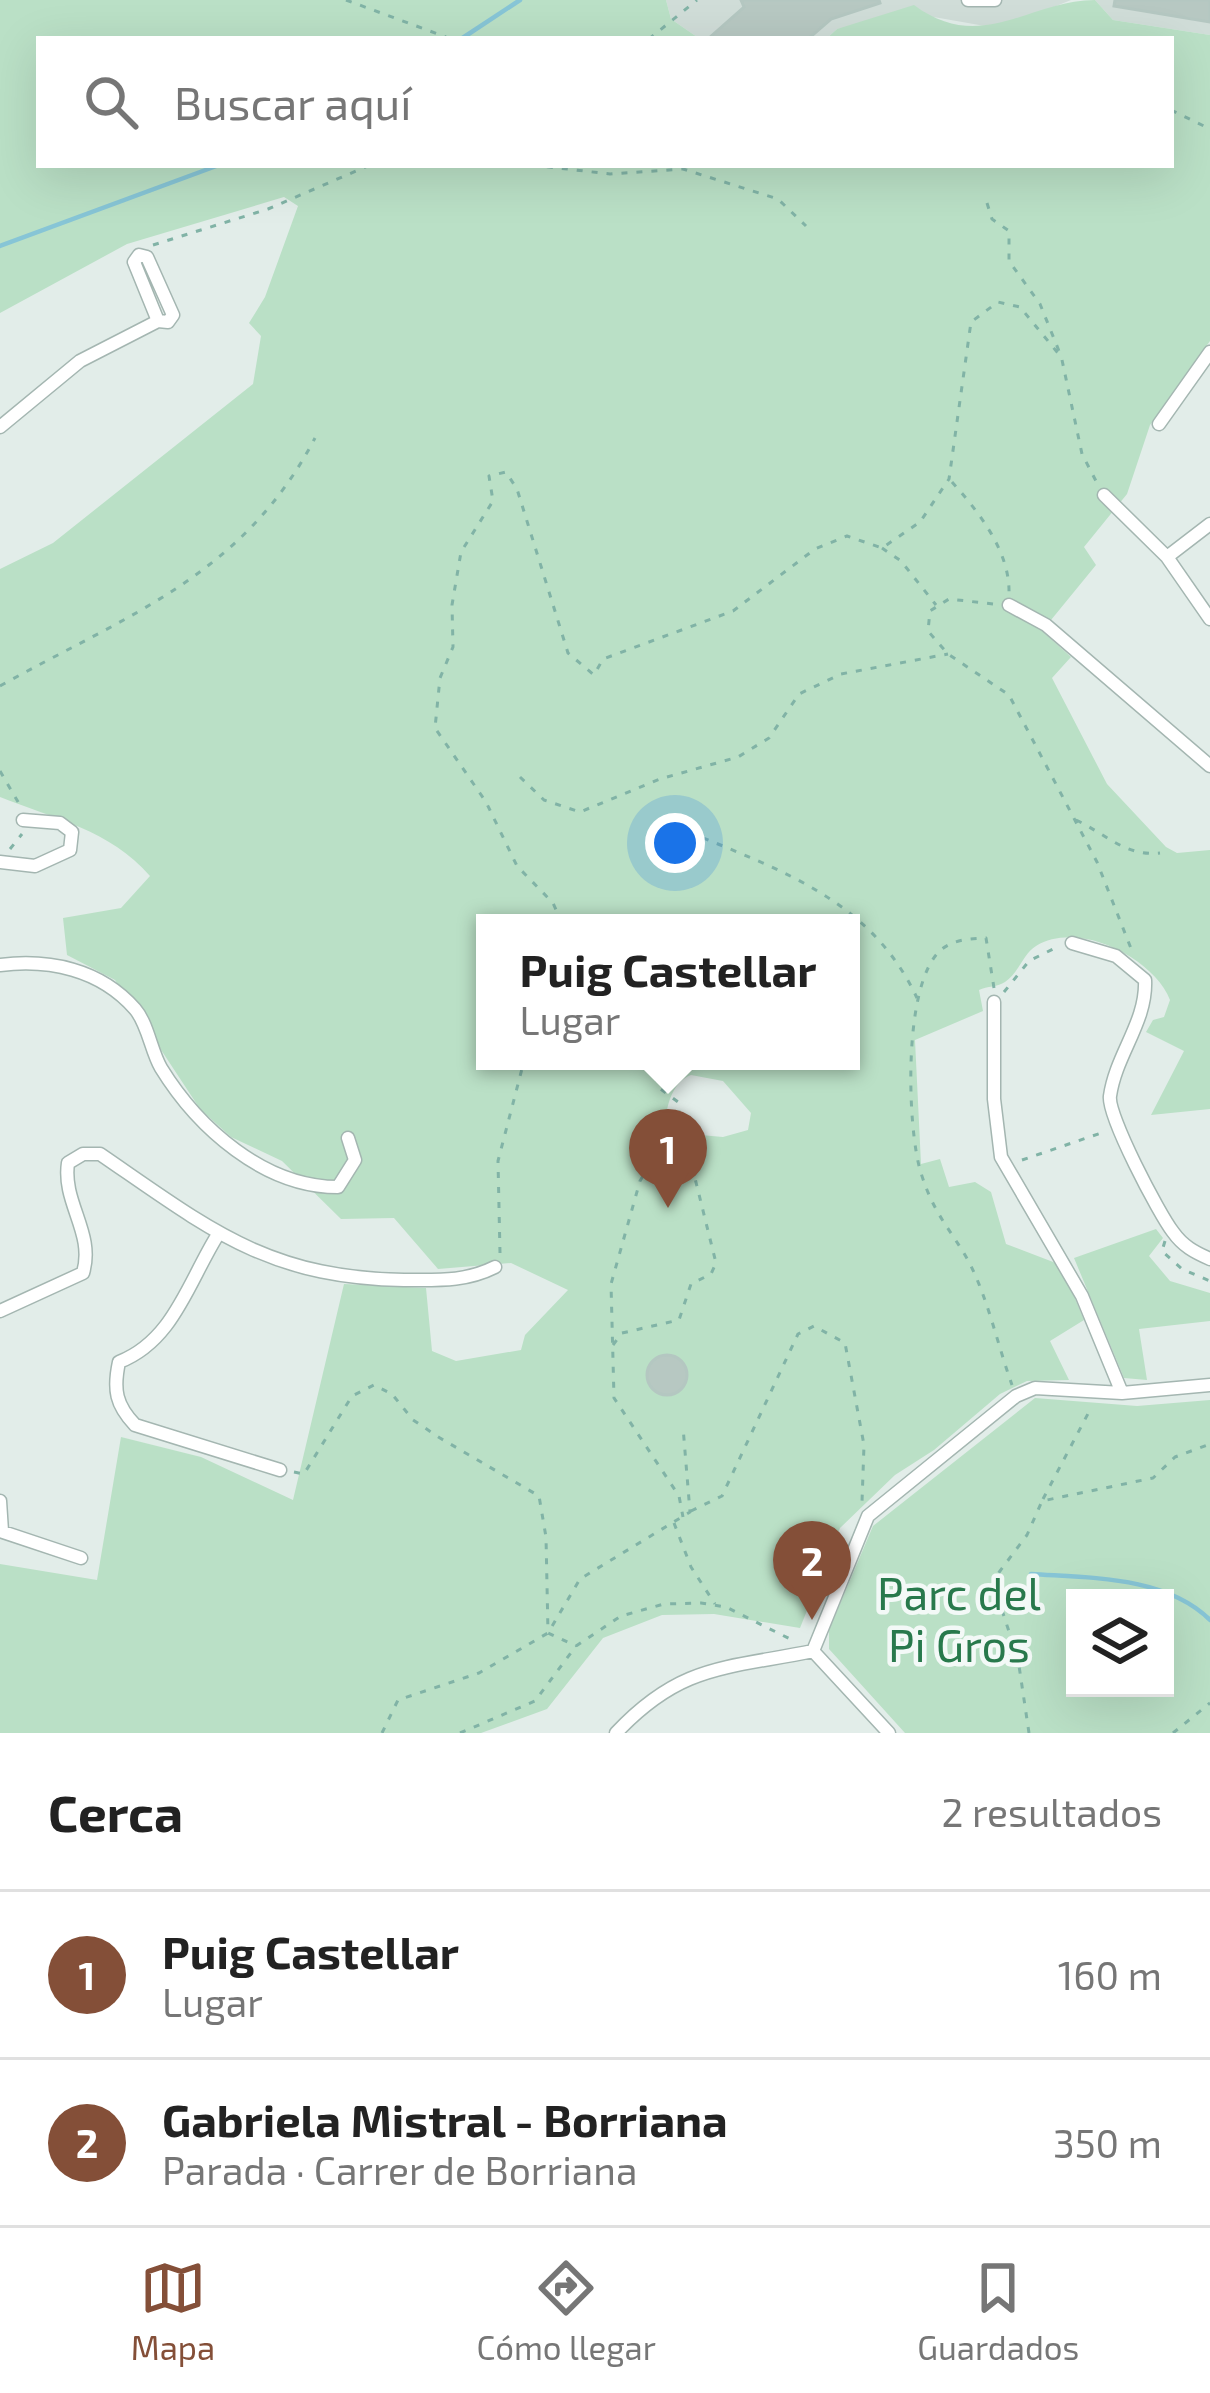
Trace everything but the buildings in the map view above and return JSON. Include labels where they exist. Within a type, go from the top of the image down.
[{"type":"street","points":[[968,0],[994,0]]},
{"type":"street","points":[[0,427],[80,361],[158,321],[134,262],[139,254]]},
{"type":"street","points":[[1159,424],[1210,352]]},
{"type":"street","points":[[1104,495],[1168,557],[1210,619]]},
{"type":"street","points":[[1168,557],[1210,524]]},
{"type":"street","points":[[1009,604],[1046,625],[1210,766]]},
{"type":"street","points":[[0,862],[34,866],[70,850],[72,832],[60,823],[23,820]]},
{"type":"street","points":[[1072,943],[1116,956],[1145,980],[1146,1005],[1116,1063],[1108,1103],[1169,1228],[1204,1263]]},
{"type":"street","points":[[0,965],[70,966],[136,1010],[158,1064],[186,1105],[210,1133],[251,1159],[316,1187],[338,1187],[356,1160],[348,1138]]},
{"type":"street","points":[[994,1002],[994,1099],[1001,1157],[1082,1296],[1122,1393]]},
{"type":"street","points":[[0,1311],[83,1274],[89,1252],[65,1182],[68,1163],[83,1154],[100,1154],[217,1236],[325,1276],[473,1279],[495,1268]]},
{"type":"street","points":[[217,1236],[170,1326],[144,1352],[119,1362],[114,1386],[120,1409],[135,1425],[280,1470]]},
{"type":"street","points":[[813,1651],[868,1516],[1016,1396],[1035,1388],[1122,1393],[1210,1385]]},
{"type":"street","points":[[0,1501],[1,1531],[81,1558]]},
{"type":"street","points":[[616,1733],[655,1694],[682,1678],[813,1651]]},
{"type":"street","points":[[813,1651],[889,1733]]},
{"type":"path","points":[[346,0],[443,36]]},
{"type":"path","points":[[653,36],[697,0]]},
{"type":"path","points":[[1174,111],[1210,129]]},
{"type":"path","points":[[139,254],[159,240],[268,208],[363,168]]},
{"type":"path","points":[[558,168],[610,174],[683,169],[778,199],[806,226]]},
{"type":"path","points":[[987,203],[992,219],[1009,231],[1009,260],[1040,304],[1062,358],[1082,454],[1104,495]]},
{"type":"path","points":[[882,548],[920,522],[949,479],[971,322],[998,302],[1020,307],[1062,358]]},
{"type":"path","points":[[0,686],[119,625],[228,554],[278,502],[315,438]]},
{"type":"path","points":[[558,914],[517,866],[486,802],[435,728],[440,678],[453,647],[452,605],[461,552],[494,501],[489,476],[506,472],[517,489],[568,652],[594,674],[603,659],[733,611],[815,549],[847,536],[882,548],[901,561],[937,607]]},
{"type":"path","points":[[949,479],[981,516],[999,552],[1010,580],[1009,604],[949,599],[930,611],[928,631],[948,654],[1009,694],[1073,818],[1145,980]]},
{"type":"path","points":[[520,777],[544,800],[580,812],[660,779],[738,758],[770,738],[800,694],[841,674],[948,654]]},
{"type":"path","points":[[1073,818],[1121,848],[1142,855],[1160,853]]},
{"type":"path","points":[[689,832],[832,896],[854,914]]},
{"type":"path","points":[[860,919],[873,929],[918,999]]},
{"type":"path","points":[[994,1002],[993,959],[986,938],[964,939],[943,948],[931,962],[918,999],[913,1086],[919,1168],[943,1230],[969,1262],[1016,1396]]},
{"type":"path","points":[[994,1002],[1040,952],[1072,943]]},
{"type":"path","points":[[495,1268],[502,1245],[498,1161],[522,1070]]},
{"type":"path","points":[[655,1070],[658,1087],[678,1102],[680,1123]]},
{"type":"path","points":[[613,1345],[622,1333],[679,1320],[691,1284],[711,1274],[716,1263],[686,1142],[691,1117],[659,1146],[640,1181],[611,1283],[614,1398],[679,1496],[683,1517]]},
{"type":"path","points":[[1016,1162],[1102,1133]]},
{"type":"path","points":[[1169,1228],[1162,1251],[1176,1265],[1210,1281]]},
{"type":"path","points":[[1176,1265],[1183,1256]]},
{"type":"path","points":[[1194,1274],[1204,1263]]},
{"type":"path","points":[[382,1733],[398,1700],[479,1673],[548,1633],[580,1579],[722,1496],[798,1334],[814,1326],[844,1343],[864,1445],[860,1494],[868,1516]]},
{"type":"path","points":[[280,1470],[304,1474],[352,1396],[374,1384],[392,1394],[413,1420],[539,1496],[546,1538],[548,1633]]},
{"type":"path","points":[[1029,1733],[1018,1658],[997,1595],[997,1575],[1027,1535],[1097,1393]]},
{"type":"path","points":[[683,1427],[690,1512]]},
{"type":"path","points":[[1042,1501],[1153,1478],[1175,1457],[1210,1444]]},
{"type":"path","points":[[674,1522],[691,1567],[716,1606]]},
{"type":"path","points":[[460,1733],[535,1701],[576,1646],[621,1616],[664,1604],[716,1606],[813,1651]]},
{"type":"path","points":[[548,1633],[576,1646]]},
{"type":"path","points":[[1173,1733],[1210,1703]]},
{"type":"shaded area","points":[[666,0],[1071,0],[1017,22],[985,26],[928,16],[837,29],[829,36],[696,36],[671,19]]},
{"type":"shaded area","points":[[1095,0],[1210,0],[1210,35],[1113,20]]},
{"type":"green space","points":[[0,0],[666,0],[671,19],[696,36],[36,36],[36,168],[1174,168],[1174,36],[829,36],[837,29],[914,5],[938,19],[984,25],[1095,0],[1113,20],[1210,35],[1210,341],[1150,425],[1127,494],[1084,547],[1096,565],[1042,631],[1071,657],[1052,678],[1107,784],[1166,847],[1177,853],[1210,850],[1210,1109],[1151,1115],[1184,1051],[1146,1032],[1153,1020],[1164,1017],[1170,1000],[1162,985],[1133,958],[1094,941],[1073,937],[1036,946],[1005,982],[979,990],[983,1011],[915,1040],[921,1164],[940,1159],[949,1187],[975,1182],[991,1192],[1006,1244],[1061,1265],[1084,1320],[1050,1341],[1069,1380],[1027,1381],[1000,1394],[934,1450],[895,1475],[840,1528],[800,1628],[714,1614],[662,1615],[603,1638],[547,1709],[481,1733],[0,1733],[0,1564],[97,1580],[121,1437],[201,1457],[293,1500],[344,1284],[426,1288],[432,1351],[456,1361],[521,1350],[525,1335],[568,1290],[511,1263],[438,1269],[394,1218],[341,1219],[282,1161],[231,1137],[200,1109],[115,980],[67,955],[63,918],[121,908],[150,876],[99,837],[0,797],[0,569],[53,543],[253,384],[261,336],[249,323],[265,297],[298,206],[284,197],[127,244],[0,313]],"holes":[[[691,1075],[723,1081],[751,1113],[748,1130],[723,1137],[667,1132],[666,1116],[678,1084]]]},
{"type":"green space","points":[[1156,1229],[1163,1238],[1149,1256],[1170,1281],[1210,1293],[1210,1321],[1139,1329],[1147,1380],[1124,1378],[1074,1258]]},
{"type":"green space","name":"Parc del Pi Gros","points":[[1035,1398],[1137,1406],[1210,1400],[1210,1733],[905,1733],[829,1649],[829,1630],[873,1526]]},
{"type":"waterway","points":[[466,36],[520,0]]},
{"type":"waterway","points":[[0,246],[211,168]]},
{"type":"waterway","points":[[1031,1574],[1150,1587],[1210,1620]]},
{"type":"place","name":"Puig Castellar","points":[[668,1208]]},
{"type":"place","name":"Gabriela Mistral - Borriana","points":[[812,1620]]}]
